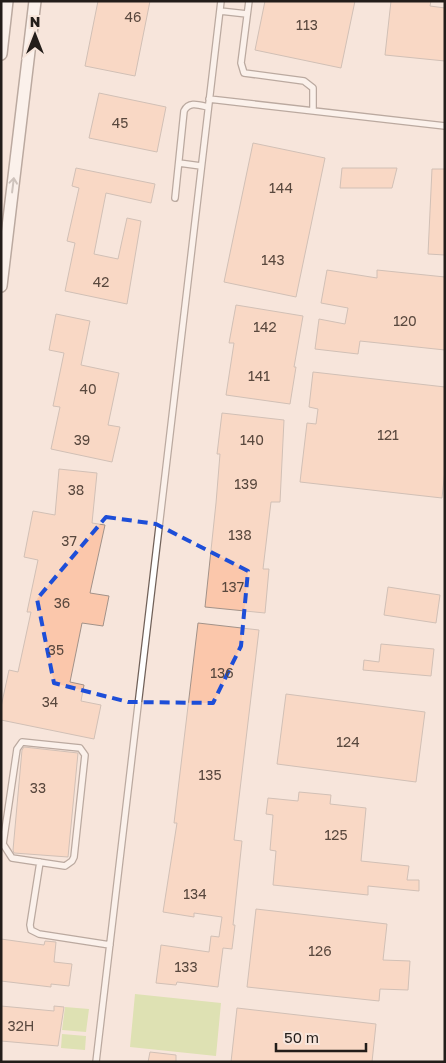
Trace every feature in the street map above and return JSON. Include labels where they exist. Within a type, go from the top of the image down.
[{"type":"street","points":[[1,54],[8,1]]},
{"type":"street","points":[[1,286],[5,224],[35,1]]},
{"type":"lane","points":[[96,1062],[221,1]]},
{"type":"lane","points":[[249,1],[241,63],[244,73],[304,80],[313,88],[313,111]]},
{"type":"lane","points":[[220,11],[247,14]]},
{"type":"lane","points":[[209,99],[445,126]]},
{"type":"lane","points":[[175,198],[186,107],[191,104],[208,107]]},
{"type":"lane","points":[[179,163],[201,166]]},
{"type":"lane","points":[[22,742],[80,748],[85,755],[72,861],[65,866],[40,862],[12,858],[3,844],[17,749],[22,742]]},
{"type":"lane","points":[[40,862],[30,925],[31,930],[39,934],[110,945]]},
{"type":"highlighted area","points":[[106,517],[156,524],[248,571],[241,646],[213,703],[128,702],[54,683],[37,599]]},
{"type":"green space","points":[[135,994],[221,1003],[216,1056],[130,1047]]},
{"type":"green space","points":[[65,1007],[89,1009],[86,1032],[62,1030]]},
{"type":"green space","points":[[62,1034],[86,1036],[85,1050],[61,1048]]},
{"type":"building","points":[[98,1],[150,1],[135,76],[85,66]]},
{"type":"building","points":[[265,1],[355,1],[341,68],[255,50]]},
{"type":"building","points":[[391,1],[431,1],[430,6],[445,8],[445,61],[385,55]]},
{"type":"building","points":[[99,93],[166,107],[157,152],[89,138]]},
{"type":"building","points":[[253,143],[325,158],[296,297],[224,282]]},
{"type":"building","points":[[76,168],[155,184],[151,203],[106,193],[94,254],[118,259],[127,218],[141,221],[127,304],[65,291],[75,243],[67,241],[79,188],[72,186]]},
{"type":"building","points":[[342,168],[397,168],[392,188],[340,188]]},
{"type":"building","points":[[432,169],[445,169],[445,255],[428,254]]},
{"type":"building","points":[[327,270],[377,278],[377,270],[445,277],[445,350],[360,341],[358,354],[315,349],[319,319],[345,324],[348,308],[321,303]]},
{"type":"building","points":[[236,305],[303,316],[290,404],[226,395],[234,343],[229,343]]},
{"type":"building","points":[[56,314],[90,321],[81,365],[119,373],[108,425],[120,427],[112,462],[51,449],[60,407],[53,406],[64,353],[49,350]]},
{"type":"building","points":[[313,372],[445,387],[445,470],[442,498],[300,482],[307,423],[316,424],[318,409],[309,407]]},
{"type":"building","points":[[222,413],[284,420],[280,502],[271,502],[263,569],[269,569],[265,613],[205,607],[216,503],[220,454],[217,454]]},
{"type":"building","points":[[59,469],[97,473],[92,523],[105,525],[90,593],[109,596],[103,626],[82,623],[70,682],[84,685],[81,701],[101,705],[94,739],[1,720],[1,707],[9,670],[18,672],[31,612],[27,612],[38,560],[24,557],[33,511],[55,515]]},
{"type":"building","points":[[388,587],[440,595],[436,623],[384,615]]},
{"type":"building","points":[[198,623],[259,630],[234,840],[242,841],[233,925],[235,925],[232,949],[223,948],[218,987],[177,982],[176,985],[156,983],[161,945],[209,952],[211,936],[219,937],[222,917],[194,913],[194,917],[163,912],[177,823],[174,823]]},
{"type":"building","points":[[381,644],[434,649],[431,676],[363,670],[364,660],[379,662]]},
{"type":"building","points":[[286,694],[425,712],[416,782],[277,764]]},
{"type":"building","points":[[24,747],[78,753],[68,857],[14,853],[22,750]]},
{"type":"building","points":[[299,792],[331,795],[330,804],[366,808],[361,861],[409,866],[407,880],[419,880],[419,891],[368,886],[368,895],[273,885],[276,851],[270,850],[273,815],[266,814],[268,798],[298,801]]},
{"type":"building","points":[[256,909],[387,924],[383,960],[410,961],[408,990],[380,989],[379,1001],[247,987]]},
{"type":"building","points":[[1,939],[44,945],[45,941],[56,942],[54,962],[72,964],[69,986],[51,984],[51,987],[1,981]]},
{"type":"building","points":[[1,1006],[54,1011],[54,1006],[64,1007],[58,1046],[1,1041]]},
{"type":"building","points":[[237,1008],[376,1024],[372,1062],[231,1062]]},
{"type":"building","points":[[150,1052],[176,1055],[176,1062],[148,1062]]}]
